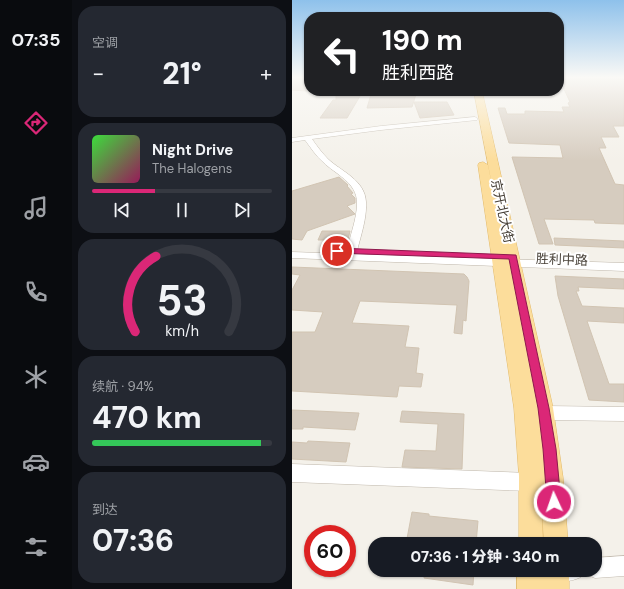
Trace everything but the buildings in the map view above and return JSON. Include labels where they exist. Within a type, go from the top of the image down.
[{"type":"main road","name":"京开北大街","points":[[473,105],[507,260],[544,413],[552,478],[556,537]]},
{"type":"main road","name":"京开北大街","points":[[480,105],[507,260],[524,408],[530,482],[531,537]]},
{"type":"main road","points":[[530,577],[530,589]]},
{"type":"street","points":[[292,140],[381,128],[475,119]]},
{"type":"street","points":[[307,138],[324,160],[349,179],[361,197],[360,217],[352,251]]},
{"type":"street","points":[[292,249],[507,260]]},
{"type":"street","points":[[292,255],[507,260]]},
{"type":"street","name":"胜利中路","points":[[507,260],[624,261]]},
{"type":"street","name":"胜利中路","points":[[507,260],[624,267]]},
{"type":"street","points":[[544,413],[624,414]]},
{"type":"street","points":[[292,473],[530,482]]},
{"type":"street","points":[[602,568],[624,566]]},
{"type":"route","points":[[337,251],[513,257],[544,408],[550,449],[554,502]]}]
